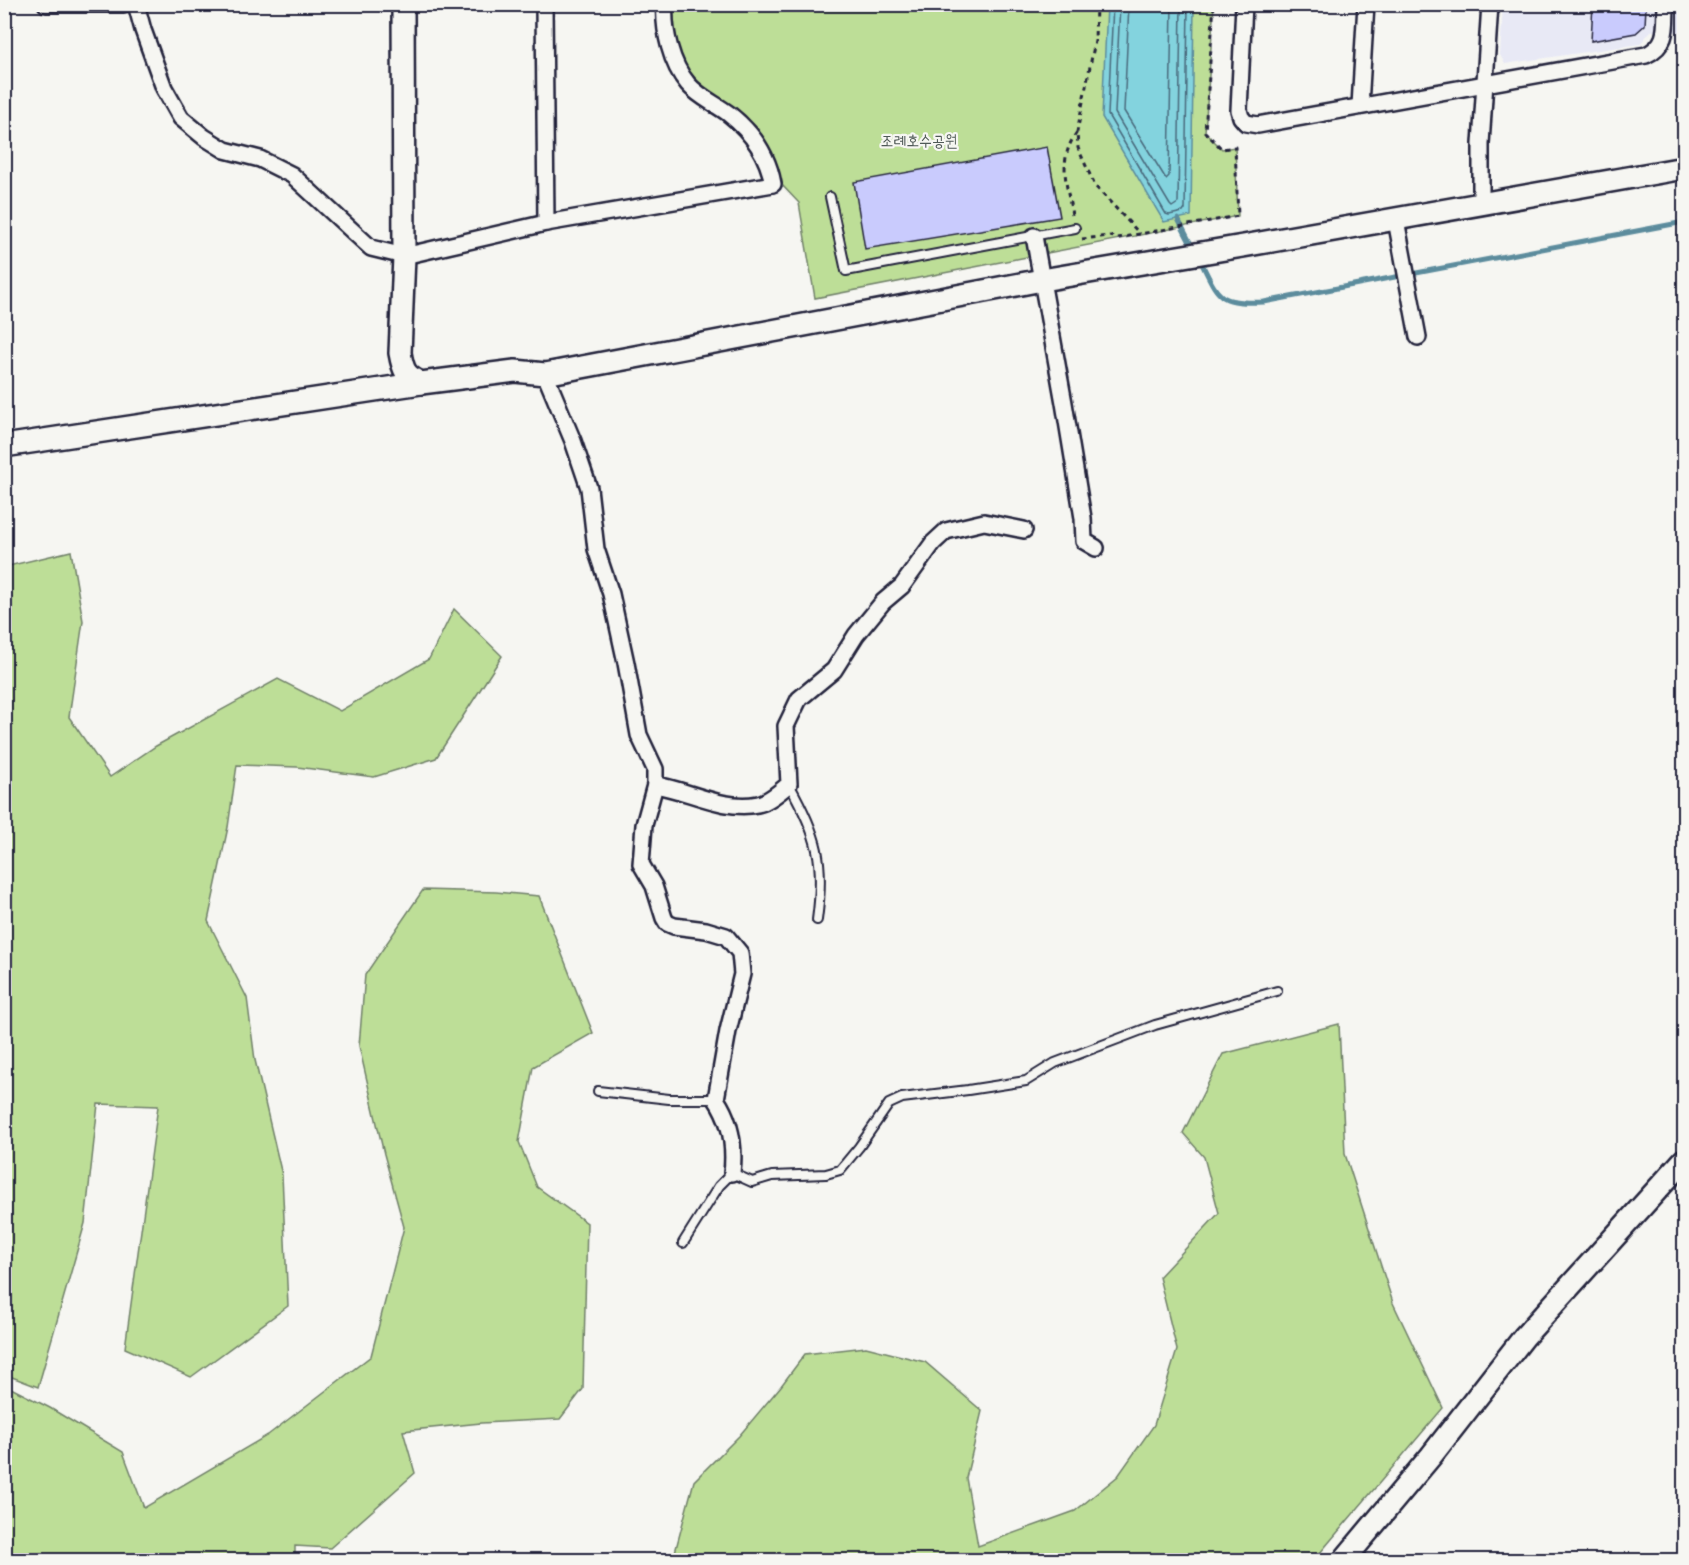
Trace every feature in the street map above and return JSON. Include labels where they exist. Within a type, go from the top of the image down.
[{"type":"street","points":[[46,4],[124,4]]},
{"type":"street","points":[[136,4],[164,88],[181,118],[204,137],[225,150],[260,159],[292,175],[371,248],[404,256],[546,224],[773,184],[766,158],[753,139],[730,115],[688,84],[676,64],[668,42],[665,4]]},
{"type":"street","points":[[403,4],[404,256],[400,353],[403,368],[410,378],[421,383]]},
{"type":"street","points":[[544,4],[546,224]]},
{"type":"street","points":[[1244,4],[1239,110],[1240,117],[1246,123],[1258,125],[1646,55],[1655,51],[1665,36],[1666,4]]},
{"type":"street","points":[[1360,106],[1366,4]]},
{"type":"street","points":[[1480,204],[1490,4]]},
{"type":"street","points":[[4,446],[421,383],[515,371],[545,374],[1042,280],[1684,168]]},
{"type":"street","points":[[1396,220],[1418,337]]},
{"type":"street","points":[[1034,236],[1083,518],[1084,541],[1096,548]]},
{"type":"street","points":[[545,374],[573,441],[589,488],[596,549],[611,594],[639,735],[655,769],[655,785],[644,825],[641,864],[654,886],[664,918],[674,926],[706,930],[726,936],[740,953],[742,974],[728,1031],[716,1099],[725,1112],[732,1136],[734,1159],[732,1173]]},
{"type":"street","points":[[655,785],[669,787],[701,799],[734,805],[759,804],[789,784],[786,726],[799,699],[834,670],[856,635],[883,602],[902,586],[933,543],[946,531],[984,522],[1024,530]]},
{"type":"street","points":[[1344,1560],[1431,1456],[1524,1337],[1684,1160]]},
{"type":"lane","points":[[830,197],[846,271],[1074,228]]},
{"type":"lane","points":[[789,784],[810,823],[821,865],[821,891],[817,920]]},
{"type":"lane","points":[[683,1243],[719,1186],[732,1173],[752,1182],[772,1176],[826,1174],[840,1170],[889,1104],[902,1098],[1026,1081],[1055,1063],[1145,1028],[1277,991]]},
{"type":"lane","points":[[598,1091],[669,1098],[716,1099]]},
{"type":"path","points":[[1096,4],[1095,40],[1077,132],[1078,148],[1095,186],[1140,234]]},
{"type":"path","points":[[1077,132],[1068,144],[1064,159],[1077,240],[1110,236],[1118,238],[1238,216],[1235,147],[1222,149],[1205,132],[1214,4]]},
{"type":"shaded area","points":[[1503,5],[1684,5],[1684,32],[1651,31],[1640,44],[1505,64],[1500,55]]},
{"type":"green space","name":"조례호수공원","points":[[672,5],[1214,5],[1205,132],[1222,149],[1235,147],[1238,216],[815,298],[799,203],[782,185],[774,161],[685,69],[671,37]]},
{"type":"green space","points":[[71,551],[83,621],[69,717],[110,777],[156,746],[278,679],[340,711],[429,659],[454,609],[502,656],[436,758],[374,777],[297,767],[237,765],[228,827],[208,921],[247,998],[255,1060],[282,1175],[288,1306],[191,1377],[125,1348],[158,1106],[98,1104],[85,1223],[38,1387],[4,1374],[4,567]]},
{"type":"green space","points":[[423,890],[539,896],[593,1033],[533,1067],[519,1142],[537,1187],[587,1223],[583,1389],[560,1419],[481,1423],[403,1431],[415,1473],[330,1548],[295,1546],[295,1560],[5,1560],[5,1385],[50,1408],[123,1452],[144,1508],[268,1435],[371,1356],[404,1227],[359,1046],[365,975]]},
{"type":"green space","points":[[1339,1024],[1345,1154],[1393,1303],[1443,1408],[1314,1560],[701,1560],[674,1556],[694,1481],[739,1436],[805,1354],[866,1347],[925,1362],[982,1411],[966,1478],[978,1546],[1075,1511],[1118,1476],[1154,1425],[1177,1350],[1159,1277],[1219,1213],[1204,1157],[1183,1133],[1223,1054]]},
{"type":"water","points":[[1107,5],[1194,5],[1191,216],[1164,222],[1102,117]]},
{"type":"building","points":[[1593,4],[1646,7],[1645,25],[1636,33],[1591,41]]},
{"type":"building","points":[[1047,147],[1060,217],[865,249],[854,182]]},
{"type":"waterway","points":[[1178,219],[1194,250]]},
{"type":"waterway","points":[[1199,258],[1211,282],[1221,295],[1236,301],[1264,302],[1684,222]]}]
